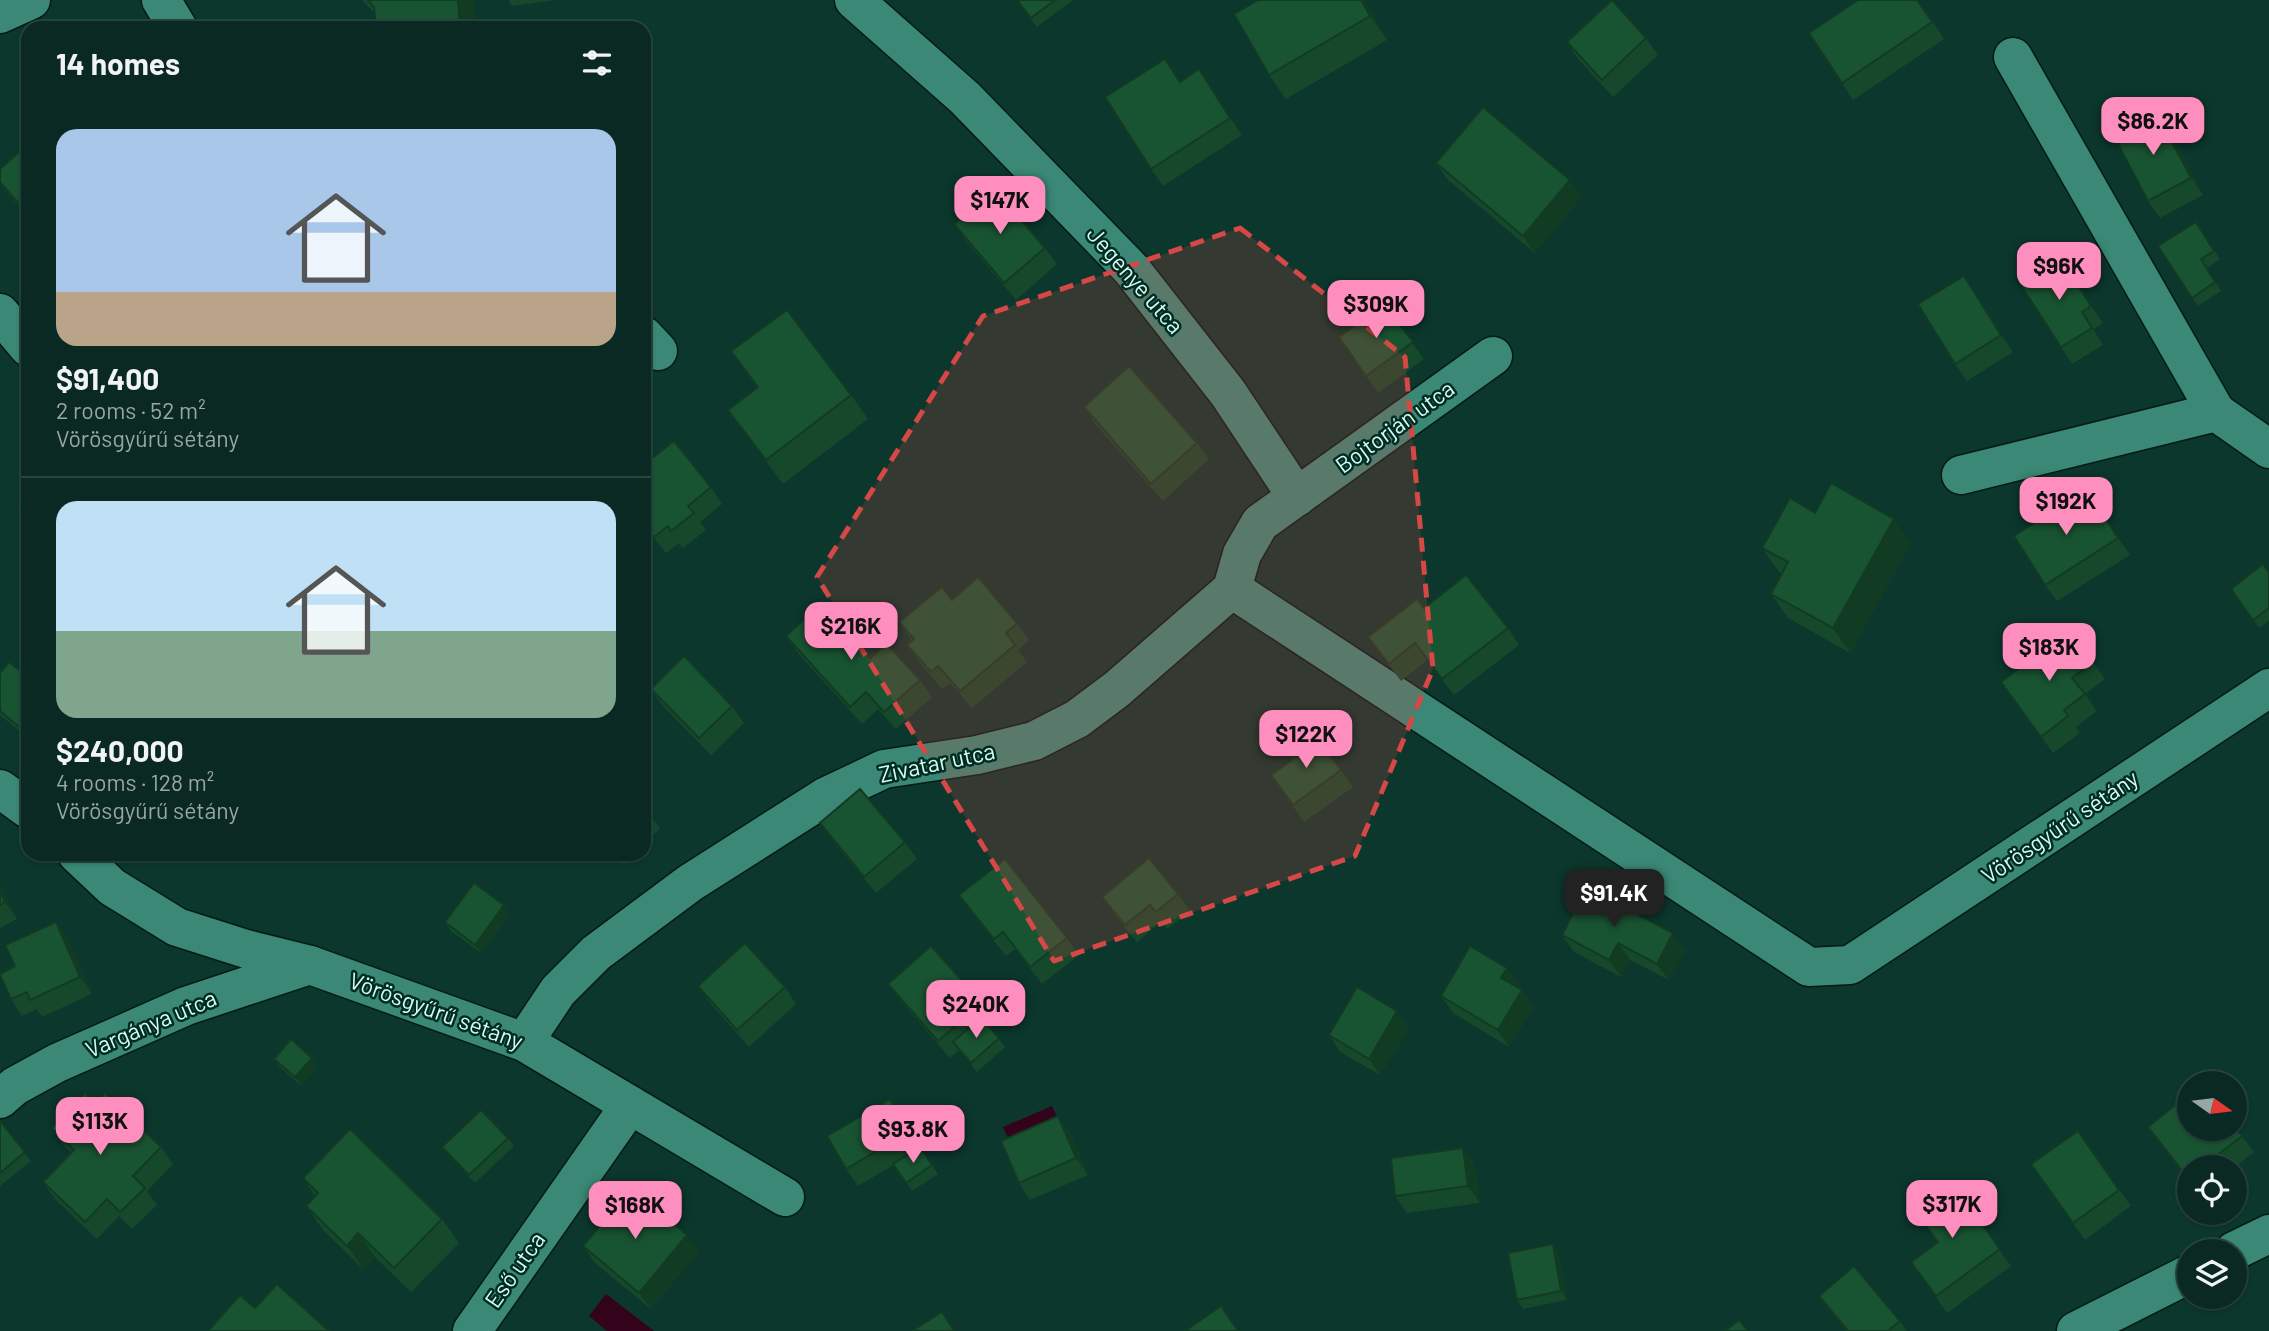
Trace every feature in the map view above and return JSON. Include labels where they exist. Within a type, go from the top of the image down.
[{"type":"street","points":[[0,14],[31,0]]},
{"type":"street","points":[[161,0],[174,21]]},
{"type":"street","name":"Jegenye utca","points":[[854,0],[965,98],[1131,269],[1228,393],[1297,497]]},
{"type":"street","points":[[2013,57],[2216,412],[2269,449]]},
{"type":"street","points":[[0,313],[21,338]]},
{"type":"street","name":"Bojtorján utca","points":[[1297,497],[1493,356]]},
{"type":"street","points":[[1961,475],[2216,412]]},
{"type":"street","points":[[1232,589],[1242,554],[1260,523],[1297,497]]},
{"type":"street","name":"Vörösgyűrű sétány","points":[[1232,589],[1809,967],[1850,965],[2269,688]]},
{"type":"street","name":"Zivatar utca","points":[[524,1042],[558,991],[596,953],[690,883],[825,797],[884,769],[977,755],[1034,741],[1077,719],[1232,589]]},
{"type":"street","points":[[0,789],[21,803]]},
{"type":"street","name":"Vörösgyűrű sétány","points":[[84,861],[112,887],[177,927],[246,949],[310,965],[524,1042],[785,1197]]},
{"type":"street","name":"Vargánya utca","points":[[0,1099],[15,1086],[57,1063],[186,1006],[310,965]]},
{"type":"street","name":"Eső utca","points":[[472,1331],[630,1105]]},
{"type":"street","points":[[2247,1245],[2269,1234]]},
{"type":"street","points":[[2076,1331],[2177,1280]]},
{"type":"highlighted area","points":[[1240,228],[1405,357],[1433,669],[1355,856],[1054,961],[817,577],[983,316]]},
{"type":"shaded area","points":[[1052,1106],[1062,1128],[1013,1149],[1003,1127]]},
{"type":"shaded area","points":[[606,1294],[654,1331],[607,1331],[589,1316]]},
{"type":"building","points":[[368,0],[458,0],[460,21],[375,21],[374,7]]},
{"type":"building","points":[[1017,0],[1055,0],[1031,18]]},
{"type":"building","points":[[1258,0],[1361,0],[1370,16],[1269,75],[1234,14]]},
{"type":"building","points":[[1612,0],[1646,38],[1602,80],[1567,42]]},
{"type":"building","points":[[1858,0],[1917,0],[1932,22],[1842,83],[1809,33]]},
{"type":"building","points":[[1165,59],[1180,82],[1199,69],[1230,118],[1151,169],[1105,97]]},
{"type":"building","points":[[1483,107],[1570,180],[1523,236],[1436,163]]},
{"type":"building","points":[[2156,111],[2191,178],[2148,201],[2118,144],[2132,136],[2127,126]]},
{"type":"building","points":[[21,150],[21,206],[0,182],[0,169]]},
{"type":"building","points":[[995,189],[1045,248],[1004,283],[954,224]]},
{"type":"building","points":[[2196,222],[2214,251],[2201,259],[2215,282],[2192,298],[2158,246]]},
{"type":"building","points":[[2061,258],[2091,306],[2082,312],[2092,328],[2061,347],[2020,284]]},
{"type":"building","points":[[1964,276],[2001,335],[1955,364],[1918,304]]},
{"type":"building","points":[[1384,304],[1413,342],[1366,376],[1339,337]]},
{"type":"building","points":[[787,310],[851,395],[766,460],[728,410],[758,387],[731,351]]},
{"type":"building","points":[[1129,366],[1197,443],[1151,484],[1084,407]]},
{"type":"building","points":[[674,441],[711,487],[688,506],[694,513],[671,531],[668,526],[654,537],[651,533],[651,459]]},
{"type":"building","points":[[1831,483],[1894,519],[1833,628],[1771,594],[1788,562],[1762,548],[1790,498],[1815,513]]},
{"type":"building","points":[[2087,489],[2118,538],[2045,585],[2014,536]]},
{"type":"building","points":[[2263,564],[2269,573],[2269,608],[2253,620],[2231,589]]},
{"type":"building","points":[[1466,575],[1508,628],[1442,679],[1415,643],[1389,664],[1368,637],[1417,599],[1424,608]]},
{"type":"building","points":[[978,577],[1017,623],[1006,633],[1015,645],[960,691],[938,666],[931,672],[907,645],[914,639],[899,622],[942,587],[952,600]]},
{"type":"building","points":[[821,604],[870,659],[886,643],[920,680],[884,712],[866,692],[850,707],[786,636]]},
{"type":"building","points":[[2069,631],[2093,662],[2072,678],[2085,694],[2064,710],[2068,716],[2041,737],[2001,682]]},
{"type":"building","points":[[684,656],[732,706],[699,738],[651,689]]},
{"type":"building","points":[[9,662],[21,671],[21,728],[0,711],[0,673]]},
{"type":"building","points":[[1314,733],[1341,770],[1293,805],[1271,775],[1296,757],[1291,750]]},
{"type":"building","points":[[860,789],[905,842],[864,877],[820,823]]},
{"type":"building","points":[[1149,858],[1178,894],[1156,912],[1150,905],[1125,925],[1102,897]]},
{"type":"building","points":[[1005,859],[1067,938],[1030,967],[1003,932],[994,939],[959,895]]},
{"type":"building","points":[[474,883],[504,905],[475,945],[445,922]]},
{"type":"building","points":[[1586,887],[1673,933],[1657,964],[1618,943],[1609,960],[1562,935]]},
{"type":"building","points":[[0,892],[5,902],[0,905]]},
{"type":"building","points":[[56,922],[80,977],[30,1000],[27,992],[11,999],[0,975],[15,966],[5,945]]},
{"type":"building","points":[[745,943],[785,987],[737,1030],[698,986]]},
{"type":"building","points":[[931,946],[982,1003],[938,1041],[888,984]]},
{"type":"building","points":[[1470,946],[1507,968],[1501,978],[1522,990],[1498,1030],[1441,996]]},
{"type":"building","points":[[1357,987],[1397,1011],[1369,1059],[1329,1035]]},
{"type":"building","points":[[981,1017],[999,1038],[971,1063],[953,1042]]},
{"type":"building","points":[[291,1039],[312,1058],[295,1077],[274,1059]]},
{"type":"building","points":[[85,1093],[95,1103],[105,1093],[161,1147],[133,1176],[145,1188],[120,1212],[107,1199],[85,1222],[43,1182],[74,1150],[51,1128]]},
{"type":"building","points":[[890,1099],[910,1131],[846,1169],[827,1136]]},
{"type":"building","points":[[2177,1104],[2177,1141],[2236,1141],[2217,1155],[2177,1155],[2177,1164],[2148,1127]]},
{"type":"building","points":[[481,1110],[508,1138],[469,1175],[442,1147]]},
{"type":"building","points":[[1058,1116],[1076,1158],[1019,1183],[1001,1141]]},
{"type":"building","points":[[0,1121],[25,1152],[0,1173]]},
{"type":"building","points":[[350,1129],[442,1219],[394,1268],[358,1233],[347,1246],[306,1206],[318,1193],[303,1178]]},
{"type":"building","points":[[2078,1131],[2119,1190],[2073,1223],[2031,1164]]},
{"type":"building","points":[[920,1147],[932,1165],[906,1183],[893,1164]]},
{"type":"building","points":[[1463,1148],[1468,1186],[1395,1196],[1391,1158]]},
{"type":"building","points":[[1951,1182],[2000,1249],[1936,1296],[1911,1262],[1938,1242],[1914,1210]]},
{"type":"building","points":[[632,1188],[687,1235],[639,1293],[583,1246]]},
{"type":"building","points":[[1553,1244],[1561,1291],[1517,1300],[1508,1253]]},
{"type":"building","points":[[1854,1266],[1900,1321],[1888,1331],[1848,1331],[1819,1296]]},
{"type":"building","points":[[277,1284],[329,1331],[208,1331],[240,1295],[255,1308]]},
{"type":"building","points":[[1221,1306],[1238,1331],[1185,1331]]},
{"type":"building","points":[[942,1312],[954,1331],[912,1331]]},
{"type":"building","points":[[1739,1320],[1748,1331],[1725,1331]]}]
